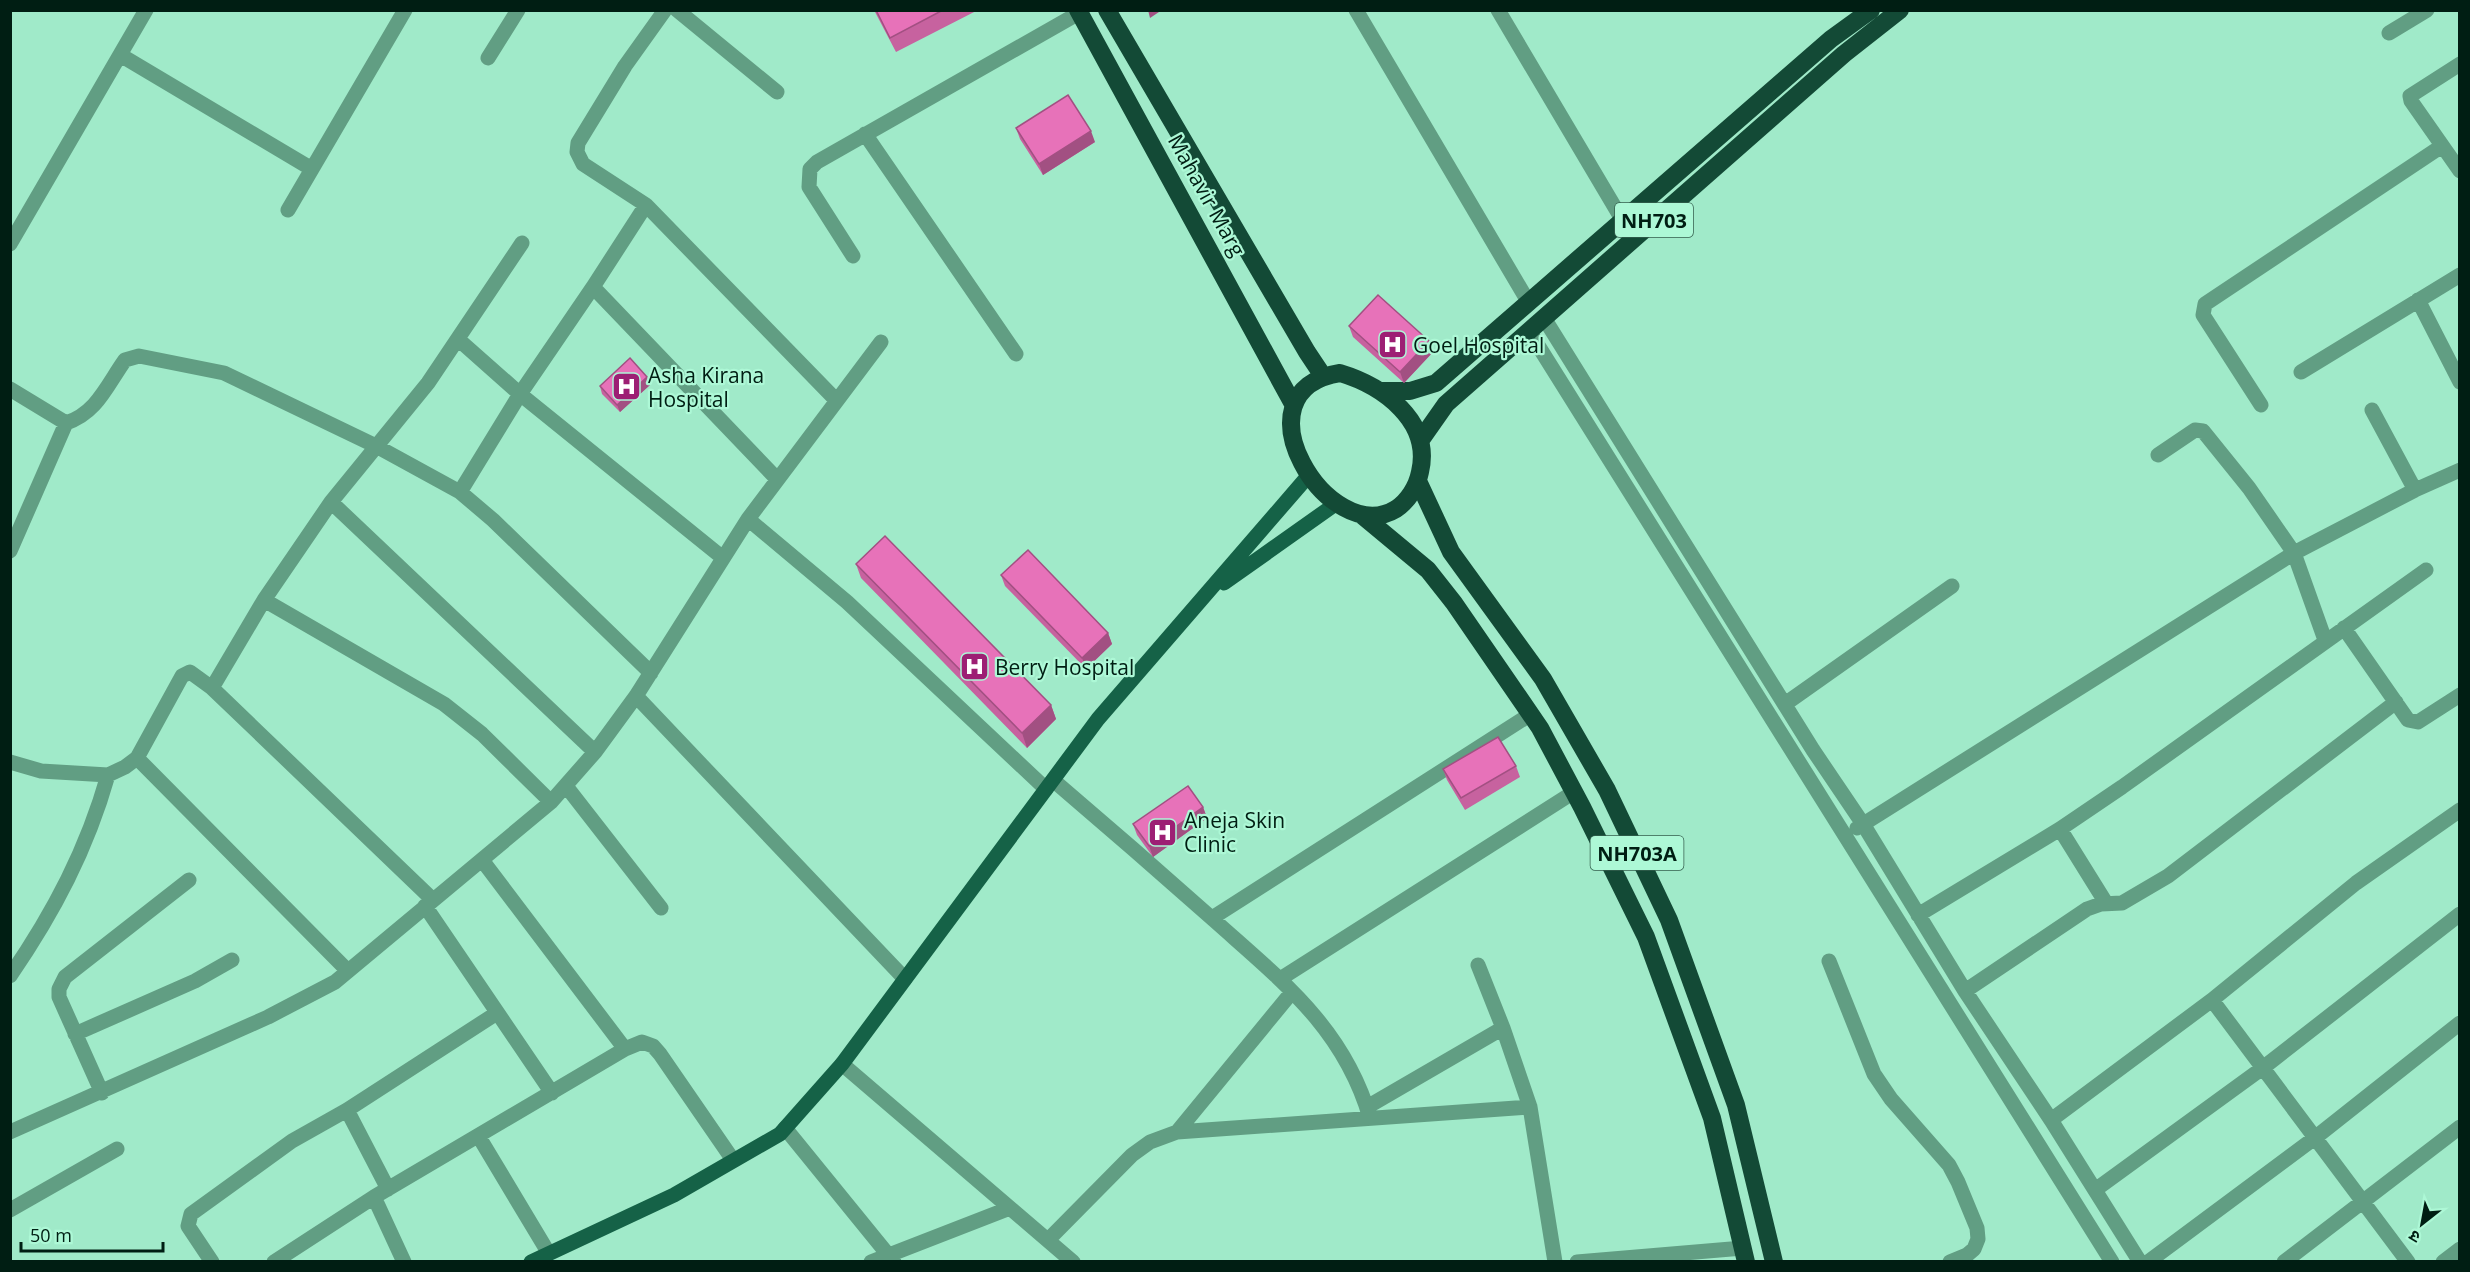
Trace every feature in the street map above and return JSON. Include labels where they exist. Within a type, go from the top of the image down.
[{"type":"highway","name":"Mahavir Marg","points":[[1107,10],[1323,376]]},
{"type":"highway","name":"NH703","points":[[1420,441],[1446,404],[1844,54],[1900,10]]},
{"type":"highway","name":"Mahavir Marg","points":[[1078,12],[1293,404]]},
{"type":"highway","name":"NH703","points":[[1380,391],[1410,391],[1436,383],[1831,39],[1864,15]]},
{"type":"highway","points":[[1864,15],[1868,36]]},
{"type":"highway","name":"NH703","points":[[1323,376],[1340,373],[1362,380],[1400,407],[1413,424],[1420,441],[1423,462],[1418,482]]},
{"type":"highway","points":[[1323,376],[1307,385],[1293,404],[1292,437],[1301,465],[1309,476],[1336,503],[1364,516],[1379,516],[1395,509],[1408,499],[1418,482]]},
{"type":"highway","name":"NH703A","points":[[1418,482],[1451,552],[1543,679],[1607,790],[1669,920],[1736,1105],[1774,1262]]},
{"type":"highway","name":"NH703A","points":[[1364,516],[1428,570],[1531,714],[1574,792],[1646,937],[1712,1118],[1744,1255]]},
{"type":"main road","points":[[531,1262],[548,1252],[674,1195],[780,1134],[842,1064],[1098,719],[1309,476]]},
{"type":"main road","points":[[1203,597],[1336,503]]},
{"type":"street","points":[[10,244],[122,56],[146,10]]},
{"type":"street","points":[[288,210],[405,10]]},
{"type":"street","points":[[488,58],[518,10]]},
{"type":"street","points":[[665,10],[619,75],[578,143],[577,152],[583,164],[646,205],[836,400]]},
{"type":"street","points":[[677,10],[777,92]]},
{"type":"street","points":[[1356,10],[1528,303]]},
{"type":"street","points":[[1498,10],[1623,221]]},
{"type":"street","points":[[2389,33],[2427,10]]},
{"type":"street","points":[[853,256],[809,187],[808,178],[817,162],[1078,12]]},
{"type":"street","points":[[122,56],[312,169]]},
{"type":"street","points":[[2460,64],[2410,96],[2460,171]]},
{"type":"street","points":[[865,134],[1017,354]]},
{"type":"street","points":[[2261,405],[2204,315],[2205,304],[2442,146]]},
{"type":"street","points":[[460,492],[520,394],[646,205]]},
{"type":"street","points":[[212,688],[264,600],[331,502],[404,414],[459,340],[522,243]]},
{"type":"street","points":[[2301,372],[2460,275]]},
{"type":"street","points":[[592,286],[777,479]]},
{"type":"street","points":[[2418,300],[2460,382]]},
{"type":"street","points":[[1544,318],[1785,705],[1863,824],[1965,992],[2051,1120],[2140,1262]]},
{"type":"street","points":[[1529,331],[2112,1262]]},
{"type":"street","points":[[459,340],[520,394],[723,558]]},
{"type":"street","points":[[10,1132],[102,1093],[268,1017],[335,982],[550,802],[595,752],[636,696],[748,519],[881,342]]},
{"type":"street","points":[[11,550],[66,423],[86,413],[97,403],[125,360],[140,356],[224,373],[376,446],[460,492],[493,520],[651,673]]},
{"type":"street","points":[[10,389],[66,423]]},
{"type":"street","points":[[2372,410],[2415,490]]},
{"type":"street","points":[[2158,455],[2195,429],[2203,431],[2249,488],[2294,553],[2325,640]]},
{"type":"street","points":[[1845,835],[2294,553],[2415,490],[2460,470]]},
{"type":"street","points":[[331,502],[595,752]]},
{"type":"street","points":[[748,519],[847,602],[1049,784],[1212,918],[1280,979],[1315,1015],[1344,1053],[1362,1090],[1368,1112]]},
{"type":"street","points":[[1918,915],[2060,829],[2426,570]]},
{"type":"street","points":[[1785,705],[1952,586]]},
{"type":"street","points":[[264,600],[444,704],[482,734],[550,802]]},
{"type":"street","points":[[2344,627],[2408,720],[2415,723],[2460,695]]},
{"type":"street","points":[[10,762],[41,771],[108,775],[125,767],[136,758],[185,673],[195,674],[212,688],[429,903],[497,1013],[552,1093]]},
{"type":"street","points":[[636,696],[905,980]]},
{"type":"street","points":[[1965,992],[2087,909],[2106,903],[2122,903],[2177,869],[2396,702]]},
{"type":"street","points":[[1212,918],[1531,714]]},
{"type":"street","points":[[136,758],[348,971]]},
{"type":"street","points":[[10,976],[44,926],[74,871],[98,811],[108,775]]},
{"type":"street","points":[[566,786],[661,908]]},
{"type":"street","points":[[1280,979],[1574,792]]},
{"type":"street","points":[[2051,1120],[2212,1000],[2356,883],[2460,810]]},
{"type":"street","points":[[2060,829],[2106,903]]},
{"type":"street","points":[[482,860],[625,1049]]},
{"type":"street","points":[[102,1093],[59,997],[59,989],[65,977],[189,880]]},
{"type":"street","points":[[2095,1190],[2264,1067],[2460,914]]},
{"type":"street","points":[[75,1034],[195,981],[232,960]]},
{"type":"street","points":[[1829,961],[1874,1074],[1891,1099],[1949,1165],[1973,1219],[1978,1239],[1974,1249],[1967,1256],[1950,1262]]},
{"type":"street","points":[[1478,965],[1503,1028],[1530,1107],[1555,1262]]},
{"type":"street","points":[[1177,1132],[1292,992]]},
{"type":"street","points":[[2212,1000],[2408,1262]]},
{"type":"street","points":[[207,1260],[188,1226],[190,1214],[292,1141],[347,1110],[497,1013]]},
{"type":"street","points":[[2148,1262],[2316,1137],[2460,1023]]},
{"type":"street","points":[[1368,1112],[1503,1028]]},
{"type":"street","points":[[274,1262],[374,1197],[625,1049],[642,1042],[653,1046],[733,1160]]},
{"type":"street","points":[[842,1064],[1073,1262]]},
{"type":"street","points":[[1048,1240],[1132,1155],[1150,1142],[1177,1132],[1368,1112],[1530,1107]]},
{"type":"street","points":[[347,1110],[388,1189]]},
{"type":"street","points":[[2284,1262],[2460,1127]]},
{"type":"street","points":[[785,1128],[890,1258]]},
{"type":"street","points":[[479,1137],[548,1252]]},
{"type":"street","points":[[10,1210],[117,1149]]},
{"type":"street","points":[[374,1197],[404,1262]]},
{"type":"street","points":[[871,1262],[890,1258],[1010,1208]]},
{"type":"street","points":[[2443,1262],[2460,1249]]},
{"type":"street","points":[[1577,1262],[1744,1255]]},
{"type":"building","points":[[876,10],[943,10],[890,38]]},
{"type":"building","points":[[1068,95],[1091,131],[1039,164],[1016,128]]},
{"type":"building","points":[[1378,295],[1429,341],[1400,372],[1349,326]]},
{"type":"building","points":[[630,358],[647,377],[617,405],[600,386]]},
{"type":"building","points":[[885,536],[1051,705],[1022,733],[856,564]]},
{"type":"building","points":[[1028,550],[1108,633],[1082,658],[1001,575]]},
{"type":"building","points":[[1498,737],[1516,766],[1461,798],[1443,769]]},
{"type":"building","points":[[1188,786],[1203,807],[1149,846],[1133,824]]},
{"type":"place","name":"Goel Hospital","points":[[1392,345]]},
{"type":"place","name":"Asha Kirana Hospital","points":[[627,387]]},
{"type":"place","name":"Berry Hospital","points":[[974,667]]},
{"type":"place","name":"Aneja Skin Clinic","points":[[1163,832]]}]
